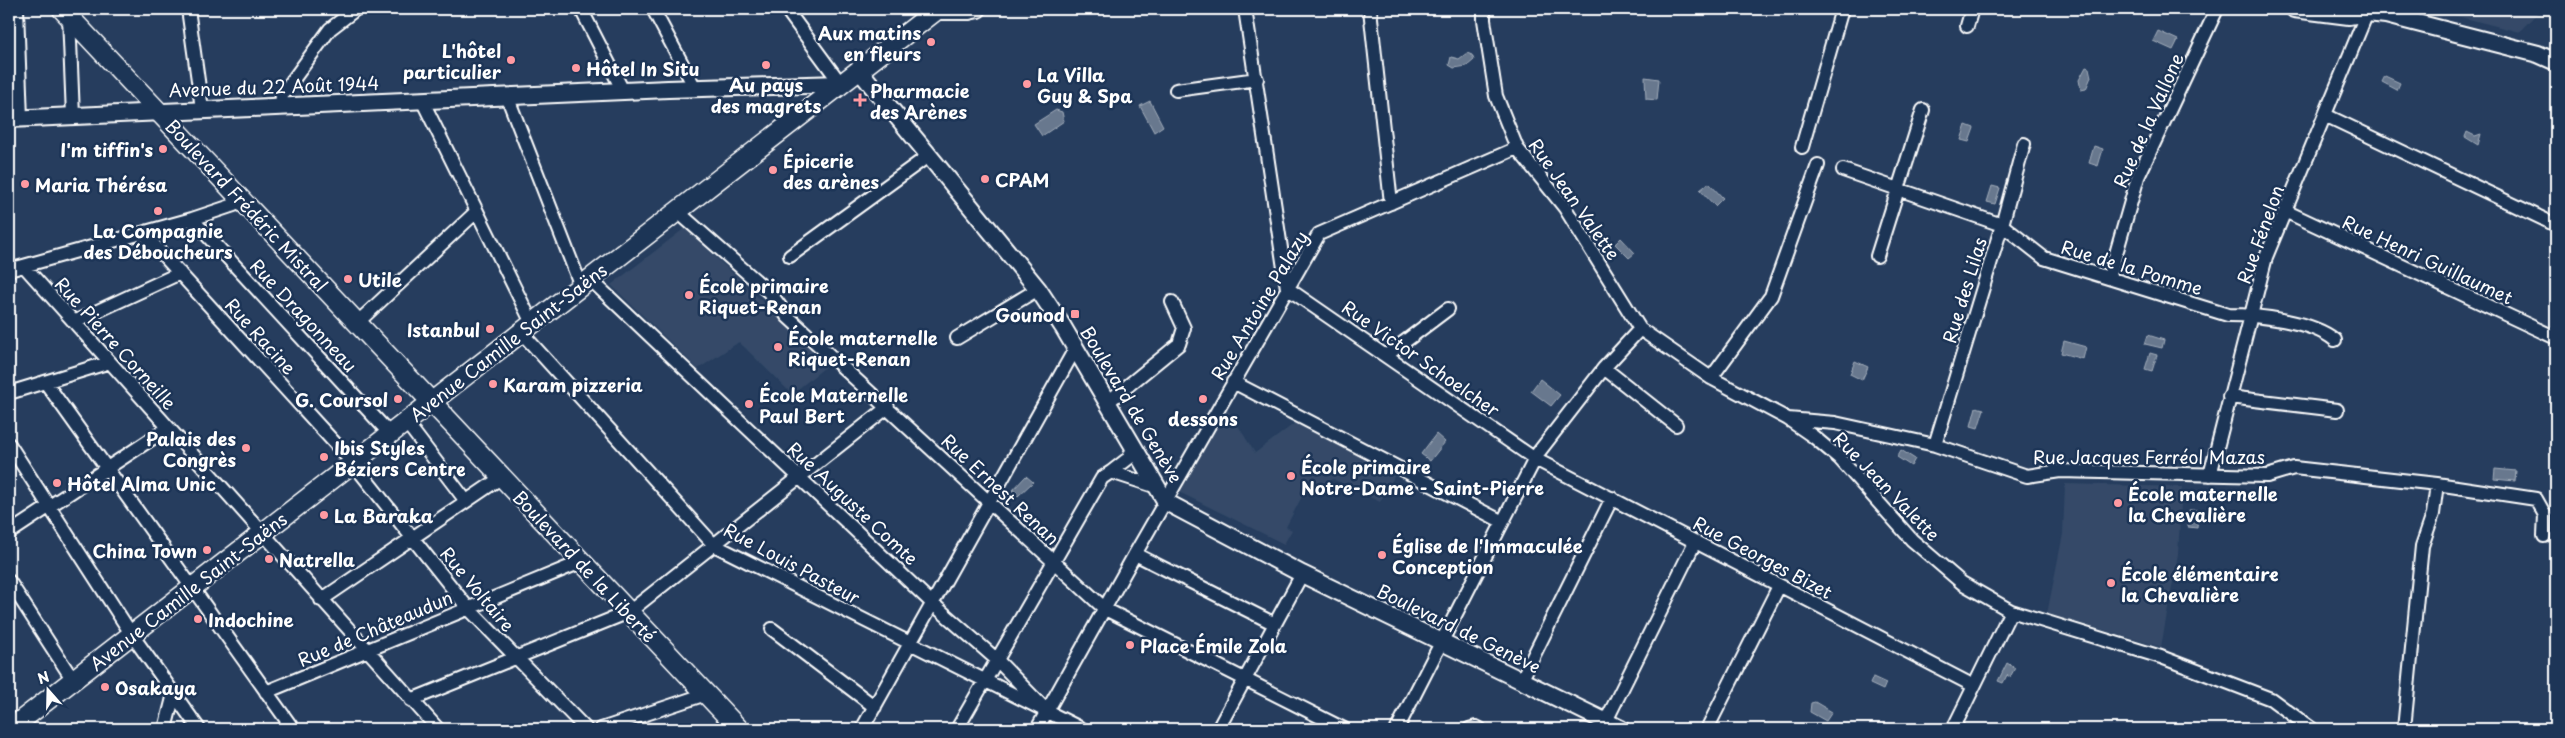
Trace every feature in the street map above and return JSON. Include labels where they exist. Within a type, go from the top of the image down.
[{"type":"main road","name":"Avenue Camille Saint-Saëns","points":[[10,729],[936,9]]},
{"type":"main road","name":"Boulevard Frédéric Mistral","points":[[66,13],[432,402]]},
{"type":"main road","name":"Boulevard de la Liberté","points":[[432,402],[739,729]]},
{"type":"street","points":[[15,119],[16,9]]},
{"type":"street","points":[[188,9],[202,109]]},
{"type":"street","points":[[281,106],[282,95],[330,29],[356,9]]},
{"type":"street","points":[[580,9],[623,92]]},
{"type":"street","points":[[653,9],[695,88]]},
{"type":"street","points":[[786,9],[841,84]]},
{"type":"street","points":[[936,9],[969,11],[978,9]]},
{"type":"street","points":[[1245,9],[1257,79],[1286,288]]},
{"type":"street","points":[[1370,9],[1391,202]]},
{"type":"street","name":"Rue Jean Valette","points":[[1484,9],[1484,20],[1496,96],[1517,148],[1565,208],[1640,328],[1711,378],[1788,419],[1839,458],[1912,540],[1962,582],[2011,611],[2161,657],[2271,699],[2312,729]]},
{"type":"street","points":[[1802,147],[1842,9]]},
{"type":"street","points":[[1967,26],[1972,9]]},
{"type":"street","name":"Rue de la Vallone","points":[[2109,278],[2138,177],[2217,9]]},
{"type":"street","points":[[2294,9],[2349,16],[2367,11],[2538,54],[2556,62]]},
{"type":"street","name":"Rue Fénelon","points":[[2210,474],[2266,257],[2367,11]]},
{"type":"street","points":[[66,13],[73,116]]},
{"type":"street","name":"Boulevard de Genève","points":[[859,70],[1038,289],[1134,445],[1166,502],[1302,574],[1621,729]]},
{"type":"street","points":[[1176,90],[1257,79]]},
{"type":"street","name":"Avenue du 22 Août 1944","points":[[15,119],[695,88],[841,84]]},
{"type":"street","points":[[507,96],[586,282]]},
{"type":"street","name":"Rue Louis Pasteur","points":[[422,100],[476,212],[527,328],[714,545],[1082,729]]},
{"type":"street","points":[[1877,256],[1923,110]]},
{"type":"street","points":[[2325,115],[2556,225]]},
{"type":"street","name":"Rue des Lilas","points":[[1935,445],[2002,225],[2024,144]]},
{"type":"street","name":"Rue Antoine Palazy","points":[[1037,729],[1286,288],[1320,234],[1517,148]]},
{"type":"street","points":[[790,256],[928,156]]},
{"type":"street","points":[[1711,378],[1771,296],[1818,165]]},
{"type":"street","name":"Rue de la Pomme","points":[[1843,170],[1898,191],[2002,225],[2044,258],[2228,315],[2251,315],[2324,331],[2335,340]]},
{"type":"street","points":[[9,270],[192,219],[234,205],[240,199]]},
{"type":"street","name":"Rue Ernest Renan","points":[[678,211],[770,294],[787,316],[888,407],[1104,609],[1244,681],[1344,729]]},
{"type":"street","name":"Rue Henri Guillaumet","points":[[2285,211],[2556,337]]},
{"type":"street","points":[[357,323],[476,212]]},
{"type":"street","name":"Rue Dragonneau","points":[[192,219],[390,434]]},
{"type":"street","name":"Rue Racine","points":[[143,233],[353,463]]},
{"type":"street","name":"Rue Pierre Corneille","points":[[24,266],[438,729]]},
{"type":"street","points":[[74,322],[180,273]]},
{"type":"street","name":"Rue Auguste Comte","points":[[586,282],[800,477],[932,603],[996,659],[1048,712]]},
{"type":"street","name":"Rue Victor Schoelcher","points":[[1286,288],[1387,355],[1535,459]]},
{"type":"street","points":[[957,338],[1038,289]]},
{"type":"street","points":[[1108,402],[1179,344],[1184,328],[1172,302]]},
{"type":"street","points":[[1387,355],[1448,309]]},
{"type":"street","points":[[1397,729],[1501,521],[1535,459],[1604,368],[1640,328]]},
{"type":"street","points":[[862,729],[1075,349]]},
{"type":"street","points":[[9,393],[110,362]]},
{"type":"street","points":[[1604,368],[1676,425]]},
{"type":"street","points":[[1233,382],[1501,521]]},
{"type":"street","points":[[46,383],[106,470],[293,729]]},
{"type":"street","points":[[2229,397],[2337,410]]},
{"type":"street","points":[[411,700],[629,612],[888,407]]},
{"type":"street","name":"Rue Jacques Ferréol Mazas","points":[[1788,419],[1835,423],[1935,445],[2027,476],[2060,471],[2267,476],[2294,468],[2437,484],[2536,499],[2545,515],[2544,536]]},
{"type":"street","points":[[406,422],[466,501]]},
{"type":"street","points":[[9,533],[168,428]]},
{"type":"street","points":[[9,444],[132,634],[199,729]]},
{"type":"street","points":[[957,729],[1097,484],[1129,458],[1134,445]]},
{"type":"street","name":"Rue Georges Bizet","points":[[1535,459],[1974,686]]},
{"type":"street","name":"Rue Voltaire","points":[[353,463],[468,608],[586,729]]},
{"type":"street","points":[[1111,472],[1157,486]]},
{"type":"street","points":[[321,600],[502,476]]},
{"type":"street","points":[[2404,729],[2422,546],[2433,514],[2437,484]]},
{"type":"street","points":[[1521,681],[1612,498]]},
{"type":"street","points":[[1606,721],[1695,542]]},
{"type":"street","points":[[1135,554],[1275,624]]},
{"type":"street","name":"Rue de Châteaudun","points":[[266,692],[581,562]]},
{"type":"street","points":[[1218,729],[1302,574]]},
{"type":"street","points":[[9,581],[73,680]]},
{"type":"street","points":[[1707,729],[1779,586]]},
{"type":"street","points":[[1953,729],[2011,611]]},
{"type":"street","points":[[772,629],[874,707]]},
{"type":"street","points":[[165,729],[174,694]]},
{"type":"street","points":[[601,729],[706,694]]},
{"type":"street","points":[[1469,729],[1476,727],[1480,729]]},
{"type":"shaded area","points":[[2430,9],[2541,9],[2519,32]]},
{"type":"shaded area","points":[[2158,31],[2178,40],[2173,50],[2153,41]]},
{"type":"shaded area","points":[[1467,53],[1472,55],[1474,60],[1467,66],[1454,68],[1449,65],[1451,57],[1459,59]]},
{"type":"shaded area","points":[[2086,67],[2089,68],[2091,77],[2086,89],[2081,90],[2079,80]]},
{"type":"shaded area","points":[[2385,76],[2400,83],[2397,90],[2382,82]]},
{"type":"shaded area","points":[[1645,77],[1659,79],[1657,100],[1646,99]]},
{"type":"shaded area","points":[[1150,101],[1163,126],[1154,132],[1140,106]]},
{"type":"shaded area","points":[[1056,110],[1062,112],[1064,121],[1042,136],[1034,124]]},
{"type":"shaded area","points":[[1966,125],[1974,128],[1969,142],[1961,140]]},
{"type":"shaded area","points":[[2467,132],[2475,136],[2481,134],[2478,145],[2465,137]]},
{"type":"shaded area","points":[[2094,146],[2103,149],[2098,166],[2089,163]]},
{"type":"shaded area","points":[[1709,183],[1723,198],[1715,206],[1700,190]]},
{"type":"shaded area","points":[[1992,186],[2000,188],[1995,204],[1987,202]]},
{"type":"shaded area","name":"École primaire Riquet-Renan","points":[[685,228],[829,364],[792,394],[739,342],[698,369],[611,285]]},
{"type":"shaded area","points":[[1621,238],[1635,253],[1629,258],[1615,244]]},
{"type":"shaded area","points":[[2148,335],[2164,340],[2162,348],[2145,344]]},
{"type":"shaded area","points":[[2064,341],[2086,347],[2083,359],[2061,353]]},
{"type":"shaded area","points":[[2150,353],[2157,355],[2152,371],[2145,369]]},
{"type":"shaded area","points":[[1855,361],[1868,367],[1862,380],[1850,374]]},
{"type":"shaded area","points":[[1540,379],[1560,395],[1551,406],[1531,391]]},
{"type":"shaded area","points":[[1976,407],[1984,409],[1978,428],[1971,426]]},
{"type":"shaded area","name":"École primaire Notre-Dame - Saint-Pierre","points":[[1227,408],[1255,453],[1295,423],[1395,475],[1380,502],[1333,479],[1320,488],[1309,483],[1286,527],[1292,530],[1284,544],[1179,492]]},
{"type":"shaded area","points":[[1436,434],[1445,442],[1430,461],[1421,454]]},
{"type":"shaded area","points":[[1901,450],[1915,459],[1911,466],[1897,457]]},
{"type":"shaded area","points":[[2495,469],[2516,471],[2515,481],[2494,479]]},
{"type":"shaded area","points":[[1026,476],[1033,482],[1018,496],[1012,491]]},
{"type":"shaded area","points":[[2065,484],[2182,487],[2178,554],[2161,647],[2047,614],[2063,534]]},
{"type":"shaded area","points":[[2189,510],[2198,510],[2197,528],[2188,527]]},
{"type":"shaded area","points":[[2007,663],[2015,668],[2010,677],[2007,675],[2003,683],[1998,681]]},
{"type":"shaded area","points":[[1873,677],[1886,683],[1883,690],[1870,684]]},
{"type":"shaded area","points":[[1815,702],[1832,712],[1826,721],[1810,712],[1811,703]]},
{"type":"place","name":"Aux matins en fleurs","points":[[931,42]]},
{"type":"place","name":"L'hôtel particulier","points":[[511,60]]},
{"type":"place","name":"Au pays des magrets","points":[[766,65]]},
{"type":"place","name":"Hôtel In Situ","points":[[576,68]]},
{"type":"place","name":"La Villa Guy & Spa","points":[[1027,84]]},
{"type":"place","name":"Pharmacie des Arènes","points":[[860,100]]},
{"type":"place","name":"I'm tiffin's","points":[[163,149]]},
{"type":"place","name":"Épicerie des arènes","points":[[773,170]]},
{"type":"place","name":"CPAM","points":[[985,179]]},
{"type":"place","name":"Maria Thérésa","points":[[25,184]]},
{"type":"place","name":"La Compagnie des Déboucheurs","points":[[158,211]]},
{"type":"place","name":"Utile","points":[[348,279]]},
{"type":"place","name":"École primaire Riquet-Renan","points":[[689,295]]},
{"type":"place","name":"Gounod","points":[[1075,314]]},
{"type":"place","name":"Istanbul","points":[[490,329]]},
{"type":"place","name":"École maternelle Riquet-Renan","points":[[778,347]]},
{"type":"place","name":"Karam pizzeria","points":[[493,384]]},
{"type":"place","name":"G. Coursol","points":[[398,399]]},
{"type":"place","name":"dessons","points":[[1203,399]]},
{"type":"place","name":"École Maternelle Paul Bert","points":[[749,404]]},
{"type":"place","name":"Palais des Congrès","points":[[246,448]]},
{"type":"place","name":"Ibis Styles Béziers Centre","points":[[324,457]]},
{"type":"place","name":"École primaire Notre-Dame - Saint-Pierre","points":[[1291,476]]},
{"type":"place","name":"Hôtel Alma Unic","points":[[57,483]]},
{"type":"place","name":"École maternelle la Chevalière","points":[[2118,503]]},
{"type":"place","name":"La Baraka","points":[[324,515]]},
{"type":"place","name":"China Town","points":[[207,550]]},
{"type":"place","name":"Église de l'Immaculée Conception","points":[[1382,555]]},
{"type":"place","name":"Natrella","points":[[269,559]]},
{"type":"place","name":"École élémentaire la Chevalière","points":[[2111,583]]},
{"type":"place","name":"Indochine","points":[[198,619]]},
{"type":"place","name":"Place Émile Zola","points":[[1130,645]]},
{"type":"place","name":"Osakaya","points":[[105,687]]}]
